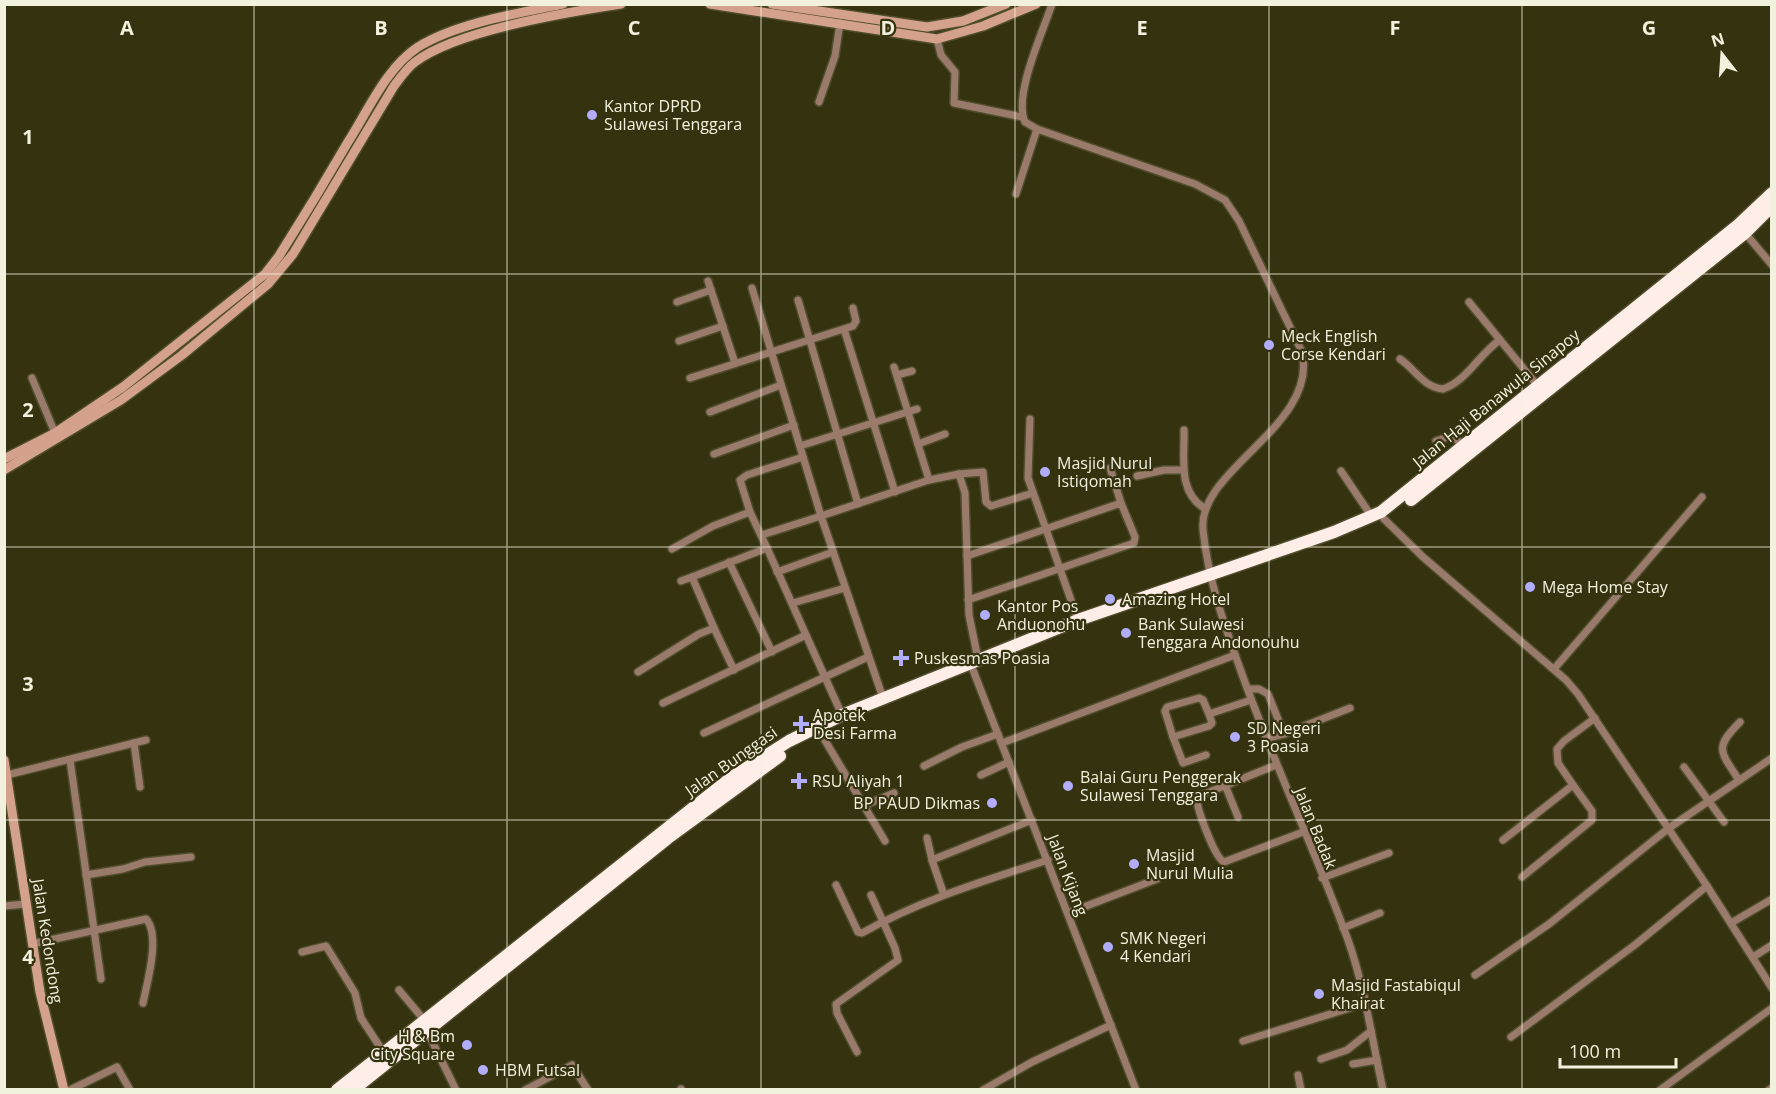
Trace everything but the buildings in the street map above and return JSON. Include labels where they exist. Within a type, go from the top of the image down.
[{"type":"highway","name":"Jalan Haji Banawula Sinapoy","points":[[1210,577],[1378,518],[1402,502],[1745,233],[1767,206],[1772,193]]},
{"type":"highway","name":"Jalan Haji Banawula Sinapoy","points":[[1402,502],[1464,445],[1537,385],[1767,206]]},
{"type":"highway","name":"Jalan Bunggasi","points":[[976,665],[1078,620],[1210,577]]},
{"type":"highway","name":"Jalan Bunggasi","points":[[735,781],[820,732],[907,692],[1210,577]]},
{"type":"highway","name":"Jalan Bunggasi","points":[[353,1089],[423,1027],[665,835],[789,741],[842,715],[883,698],[907,692]]},
{"type":"highway","name":"Jalan Bunggasi","points":[[336,1089],[423,1027]]},
{"type":"street","points":[[4,470],[162,357],[252,286],[272,267],[377,94],[404,58],[417,48],[439,37],[515,20],[563,4]]},
{"type":"street","points":[[526,17],[621,4]]},
{"type":"street","points":[[710,4],[937,39],[983,26],[1036,4]]},
{"type":"street","points":[[772,4],[927,27],[963,21],[1006,4]]},
{"type":"street","points":[[1052,4],[1024,91],[1022,117],[1027,124],[1195,184],[1225,200],[1239,221],[1302,352],[1303,380],[1292,403],[1204,508],[1191,495],[1182,470],[1184,430]]},
{"type":"street","points":[[4,459],[31,451],[121,400],[182,355],[260,291],[283,267],[386,100],[411,65],[445,46],[515,20]]},
{"type":"street","points":[[819,102],[836,56],[840,23]]},
{"type":"street","points":[[937,39],[941,55],[955,72],[954,103],[1022,117]]},
{"type":"street","points":[[1016,194],[1037,129]]},
{"type":"street","points":[[1745,233],[1772,265]]},
{"type":"street","points":[[708,281],[735,363]]},
{"type":"street","points":[[752,288],[832,552],[883,698]]},
{"type":"street","points":[[677,302],[711,290]]},
{"type":"street","points":[[798,300],[858,504]]},
{"type":"street","points":[[1469,302],[1537,385]]},
{"type":"street","points":[[690,378],[844,329],[856,323],[853,308]]},
{"type":"street","points":[[679,341],[723,326]]},
{"type":"street","points":[[844,329],[895,492]]},
{"type":"street","points":[[1400,360],[1411,367],[1425,382],[1443,389],[1463,377],[1487,349],[1500,340]]},
{"type":"street","points":[[894,367],[930,480]]},
{"type":"street","points":[[897,375],[912,371]]},
{"type":"street","points":[[33,378],[55,433]]},
{"type":"street","points":[[710,412],[781,385]]},
{"type":"street","points":[[800,446],[917,409]]},
{"type":"street","points":[[1030,419],[1028,473],[1045,531],[1078,620]]},
{"type":"street","points":[[714,454],[794,425]]},
{"type":"street","points":[[918,444],[945,434]]},
{"type":"street","points":[[1436,441],[1450,436],[1464,445]]},
{"type":"street","points":[[803,457],[741,478],[741,486],[750,512],[842,715]]},
{"type":"street","points":[[968,600],[1060,570],[1135,542],[1110,468]]},
{"type":"street","points":[[1137,476],[1164,470],[1182,470]]},
{"type":"street","points":[[1341,471],[1378,518],[1572,687],[1595,717],[1669,828],[1772,988]]},
{"type":"street","points":[[762,536],[930,480],[959,474],[983,472],[986,502],[991,506],[1033,493]]},
{"type":"street","name":"Jalan Kijang","points":[[959,474],[965,493],[968,600],[976,665],[998,734],[1136,1089]]},
{"type":"street","points":[[1554,669],[1665,536],[1702,497]]},
{"type":"street","points":[[967,556],[1121,503]]},
{"type":"street","name":"Jalan Badak","points":[[1204,508],[1203,532],[1210,577],[1251,700],[1343,928],[1366,1004],[1383,1089]]},
{"type":"street","points":[[672,549],[713,526],[750,512]]},
{"type":"street","points":[[681,581],[767,548]]},
{"type":"street","points":[[777,572],[832,552]]},
{"type":"street","points":[[729,562],[772,652]]},
{"type":"street","points":[[692,577],[734,670]]},
{"type":"street","points":[[792,603],[845,588]]},
{"type":"street","points":[[638,672],[699,634],[714,628]]},
{"type":"street","points":[[663,702],[806,635]]},
{"type":"street","points":[[1002,743],[1235,655]]},
{"type":"street","points":[[704,733],[823,675],[868,657]]},
{"type":"street","points":[[1248,689],[1259,689],[1268,694],[1284,734]]},
{"type":"street","points":[[1173,737],[1210,726],[1209,714],[1203,700],[1199,698],[1167,707],[1165,711],[1173,737],[1182,762],[1190,762],[1206,755]]},
{"type":"street","points":[[1209,714],[1251,700]]},
{"type":"street","points":[[1266,739],[1350,708]]},
{"type":"street","points":[[1522,877],[1592,820],[1592,810],[1558,763],[1557,749],[1595,717]]},
{"type":"street","points":[[1740,722],[1724,738],[1721,746],[1722,754],[1740,780]]},
{"type":"street","points":[[820,732],[885,841]]},
{"type":"street","points":[[924,766],[962,747],[998,734]]},
{"type":"street","points":[[7,775],[146,740]]},
{"type":"street","points":[[134,743],[140,787]]},
{"type":"street","points":[[1475,975],[1557,918],[1669,828],[1772,758]]},
{"type":"street","name":"Jalan Kedondong","points":[[4,760],[47,1027],[64,1089]]},
{"type":"street","points":[[70,760],[101,979]]},
{"type":"street","points":[[981,775],[1009,762]]},
{"type":"street","points":[[1276,765],[1196,798],[1221,862],[1233,860],[1303,832]]},
{"type":"street","points":[[1684,767],[1724,822]]},
{"type":"street","points":[[1225,785],[1238,817]]},
{"type":"street","points":[[1503,840],[1573,785]]},
{"type":"street","points":[[863,807],[894,793]]},
{"type":"street","points":[[932,860],[1032,820]]},
{"type":"street","points":[[927,838],[944,895]]},
{"type":"street","points":[[1322,878],[1389,853]]},
{"type":"street","points":[[86,875],[123,869],[145,862],[191,857]]},
{"type":"street","points":[[837,885],[860,933],[884,920],[944,895],[1048,860]]},
{"type":"street","points":[[1068,913],[1157,879]]},
{"type":"street","points":[[1510,1037],[1608,966],[1707,886]]},
{"type":"street","points":[[857,1052],[836,1006],[897,962],[895,948],[884,920],[871,896]]},
{"type":"street","points":[[1731,923],[1772,899]]},
{"type":"street","points":[[4,906],[26,904]]},
{"type":"street","points":[[1343,928],[1380,913]]},
{"type":"street","points":[[32,944],[143,919],[148,921],[152,957],[143,1003]]},
{"type":"street","points":[[302,952],[326,945],[356,996],[361,1018],[384,1053]]},
{"type":"street","points":[[1753,957],[1772,945]]},
{"type":"street","points":[[399,990],[432,1041],[456,1089]]},
{"type":"street","points":[[1243,1041],[1366,1004]]},
{"type":"street","points":[[1660,1089],[1772,1008]]},
{"type":"street","points":[[983,1089],[1032,1062],[1111,1025]]},
{"type":"street","points":[[1321,1059],[1347,1050],[1371,1031]]},
{"type":"street","points":[[1353,1065],[1377,1060]]},
{"type":"street","points":[[525,1089],[572,1065],[588,1089]]},
{"type":"street","points":[[70,1089],[117,1067],[130,1089]]},
{"type":"street","points":[[1298,1076],[1301,1089]]},
{"type":"place","name":"Kantor DPRD Sulawesi Tenggara","points":[[592,115]]},
{"type":"place","name":"Meck English Corse Kendari","points":[[1269,345]]},
{"type":"place","name":"Masjid Nurul Istiqomah","points":[[1045,472]]},
{"type":"place","name":"Mega Home Stay","points":[[1530,587]]},
{"type":"place","name":"Amazing Hotel","points":[[1110,599]]},
{"type":"place","name":"Kantor Pos Anduonohu","points":[[985,615]]},
{"type":"place","name":"Bank Sulawesi Tenggara Andonouhu","points":[[1126,633]]},
{"type":"place","name":"Puskesmas Poasia","points":[[901,658]]},
{"type":"place","name":"Apotek Desi Farma","points":[[801,724]]},
{"type":"place","name":"SD Negeri 3 Poasia","points":[[1235,737]]},
{"type":"place","name":"RSU Aliyah 1","points":[[799,781]]},
{"type":"place","name":"Balai Guru Penggerak Sulawesi Tenggara","points":[[1068,786]]},
{"type":"place","name":"BP PAUD Dikmas","points":[[992,803]]},
{"type":"place","name":"Masjid Nurul Mulia","points":[[1134,864]]},
{"type":"place","name":"SMK Negeri 4 Kendari","points":[[1108,947]]},
{"type":"place","name":"Masjid Fastabiqul Khairat","points":[[1319,994]]},
{"type":"place","name":"H & Bm City Square","points":[[467,1045]]},
{"type":"place","name":"HBM Futsal","points":[[483,1070]]}]
